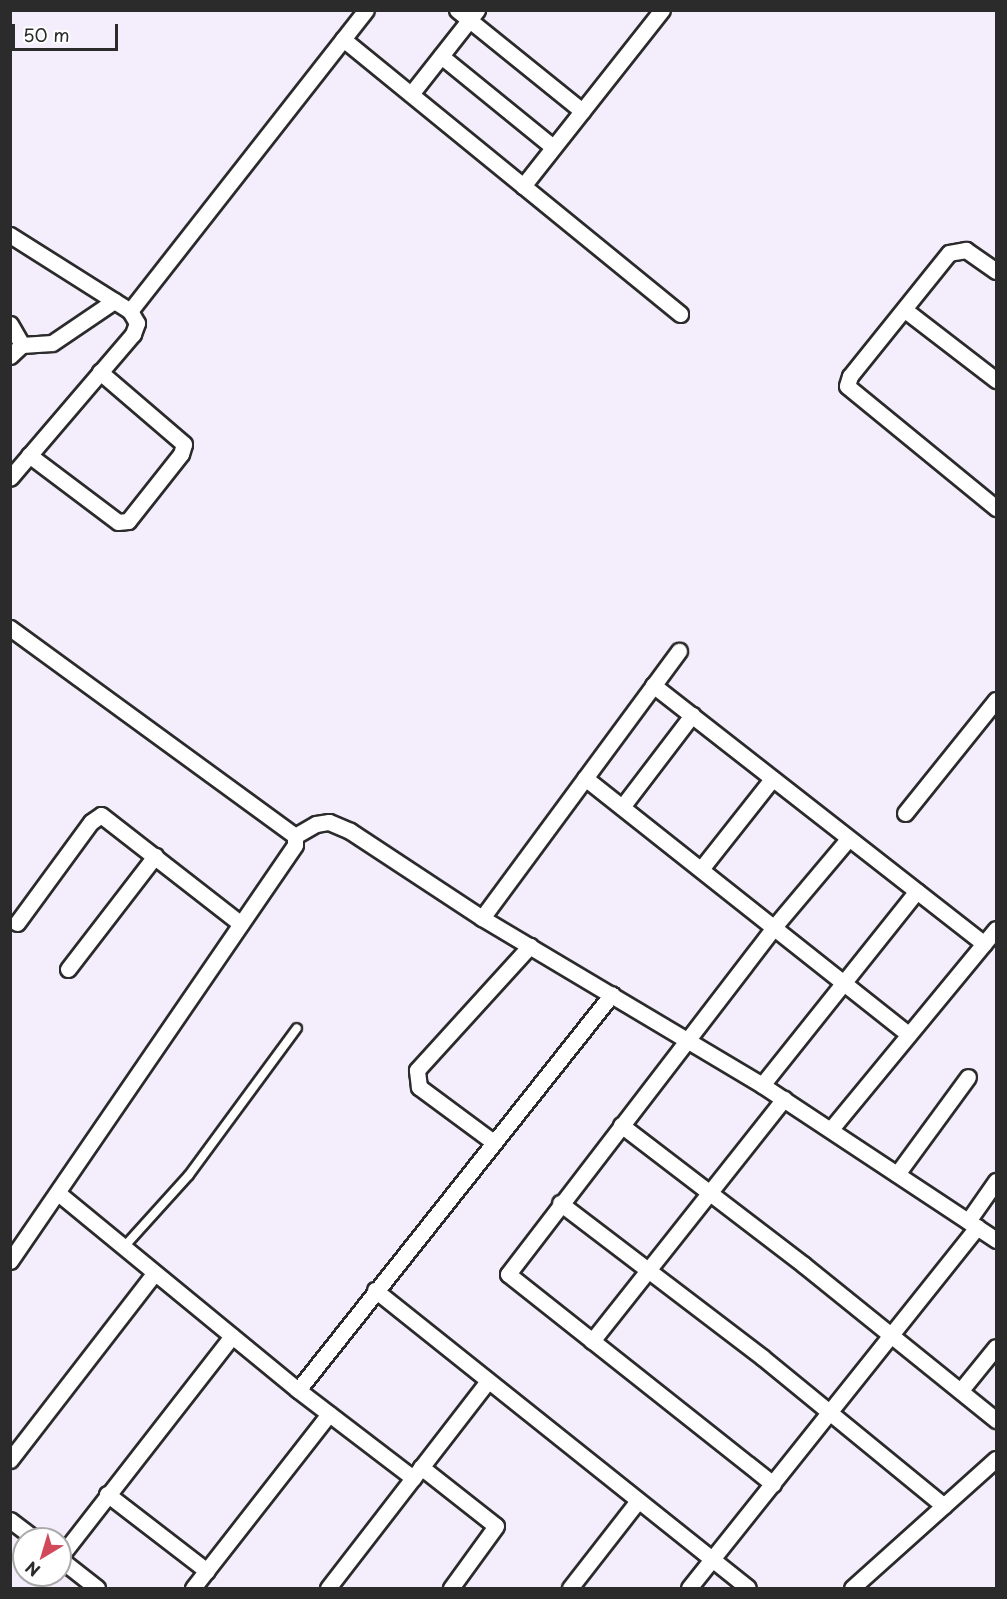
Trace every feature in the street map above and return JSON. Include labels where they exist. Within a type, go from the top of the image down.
[{"type":"street","points":[[130,311],[366,10]]},
{"type":"street","points":[[457,10],[473,16],[582,111]]},
{"type":"street","points":[[523,186],[662,10]]},
{"type":"street","points":[[411,94],[473,16]]},
{"type":"street","points":[[343,39],[680,314]]},
{"type":"street","points":[[441,57],[554,147]]},
{"type":"street","points":[[10,235],[130,311],[137,322],[135,329],[14,474]]},
{"type":"street","points":[[996,272],[966,250],[954,250],[850,376],[848,390],[996,508]]},
{"type":"street","points":[[10,356],[22,345],[52,343],[114,301]]},
{"type":"street","points":[[905,310],[996,380]]},
{"type":"street","points":[[10,324],[22,345]]},
{"type":"street","points":[[29,455],[118,522],[128,521],[181,454],[184,444],[100,372]]},
{"type":"street","points":[[10,455],[14,474]]},
{"type":"street","points":[[10,628],[295,836]]},
{"type":"street","points":[[482,918],[679,651]]},
{"type":"street","points":[[653,685],[984,944]]},
{"type":"street","points":[[906,813],[996,700]]},
{"type":"street","points":[[622,807],[692,715]]},
{"type":"street","points":[[585,778],[908,1034]]},
{"type":"street","points":[[701,869],[772,779]]},
{"type":"street","points":[[17,923],[96,817],[108,819],[241,924]]},
{"type":"street","points":[[295,836],[316,824],[340,825],[482,918],[762,1084],[996,1240]]},
{"type":"street","points":[[10,1261],[295,845],[295,836]]},
{"type":"street","points":[[773,1484],[508,1274],[560,1203],[774,927],[848,839]]},
{"type":"street","points":[[68,969],[155,856]]},
{"type":"street","points":[[762,1084],[917,891]]},
{"type":"street","points":[[831,1129],[996,929]]},
{"type":"street","points":[[492,1141],[419,1087],[417,1070],[530,946]]},
{"type":"street","points":[[298,1390],[492,1141],[612,994]]},
{"type":"street","points":[[897,1174],[968,1077]]},
{"type":"street","points":[[592,1341],[646,1269],[784,1099]]},
{"type":"street","points":[[621,1125],[893,1336],[996,1420]]},
{"type":"street","points":[[689,1588],[893,1336],[973,1224],[996,1182]]},
{"type":"street","points":[[58,1193],[122,1248],[329,1414],[496,1526],[451,1588]]},
{"type":"street","points":[[560,1203],[831,1413],[944,1506]]},
{"type":"street","points":[[10,1460],[154,1274]]},
{"type":"street","points":[[375,1290],[637,1502],[748,1588]]},
{"type":"street","points":[[72,1542],[232,1336]]},
{"type":"street","points":[[961,1390],[996,1347]]},
{"type":"street","points":[[328,1588],[487,1382]]},
{"type":"street","points":[[193,1588],[329,1414]]},
{"type":"street","points":[[852,1588],[996,1459]]},
{"type":"street","points":[[107,1494],[207,1571]]},
{"type":"street","points":[[570,1588],[637,1502]]},
{"type":"street","points":[[72,1568],[97,1588]]},
{"type":"lane","points":[[122,1248],[189,1175],[297,1028]]}]
